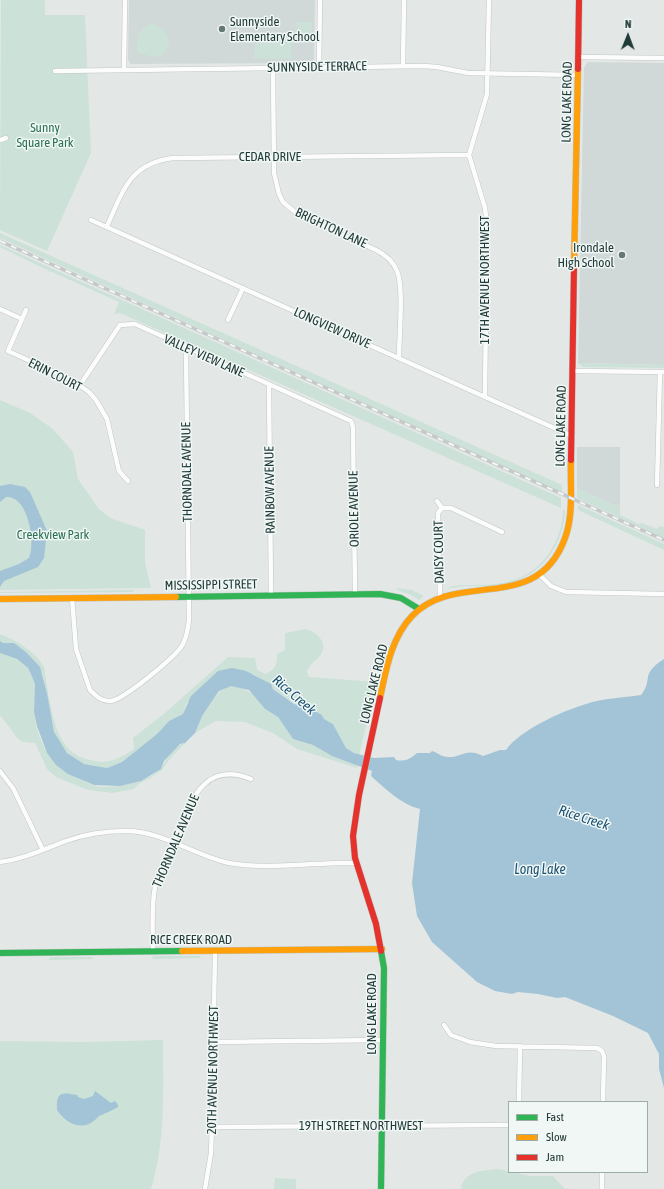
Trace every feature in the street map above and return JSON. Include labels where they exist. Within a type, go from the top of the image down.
[{"type":"street","points":[[124,70],[125,0]]},
{"type":"street","points":[[319,67],[320,0]]},
{"type":"street","points":[[404,0],[404,66]]},
{"type":"street","points":[[469,155],[485,103],[488,73],[489,0]]},
{"type":"street","name":"LONG LAKE ROAD","points":[[381,1189],[384,977],[382,949],[376,924],[356,863],[354,826],[364,774],[394,646],[406,622],[419,609],[440,597],[462,592],[495,591],[520,586],[540,575],[560,550],[569,523],[572,436],[579,0]]},
{"type":"street","points":[[578,58],[664,58]]},
{"type":"street","name":"SUNNYSIDE TERRACE","points":[[55,71],[438,66],[463,72],[578,75]]},
{"type":"street","name":"BRIGHTON LANE","points":[[273,68],[274,157],[276,186],[283,202],[289,208],[304,218],[376,250],[385,255],[395,266],[400,280],[399,358]]},
{"type":"street","points":[[0,140],[6,138]]},
{"type":"street","name":"CEDAR DRIVE","points":[[107,226],[128,182],[134,174],[152,162],[173,158],[469,155]]},
{"type":"street","name":"17TH AVENUE NORTHWEST","points":[[469,155],[485,208],[487,225],[485,396]]},
{"type":"street","name":"LONGVIEW DRIVE","points":[[91,220],[572,436]]},
{"type":"street","points":[[228,320],[243,288]]},
{"type":"street","points":[[0,308],[22,319]]},
{"type":"street","name":"ERIN COURT","points":[[26,310],[8,351],[80,386],[89,392],[102,409],[110,428],[119,471],[128,481]]},
{"type":"street","name":"VALLEY VIEW LANE","points":[[80,386],[120,325],[134,324],[353,423]]},
{"type":"street","name":"THORNDALE AVENUE","points":[[72,598],[74,641],[86,679],[94,695],[108,701],[124,696],[178,652],[186,637],[188,629],[188,597],[186,348]]},
{"type":"street","points":[[573,371],[662,372],[658,485]]},
{"type":"street","name":"RAINBOW AVENUE","points":[[269,385],[272,595]]},
{"type":"street","name":"ORIOLE AVENUE","points":[[353,423],[355,594]]},
{"type":"street","name":"DAISY COURT","points":[[437,501],[442,508]]},
{"type":"street","name":"DAISY COURT","points":[[442,508],[450,508],[502,532]]},
{"type":"street","name":"DAISY COURT","points":[[440,597],[438,513],[442,508]]},
{"type":"street","points":[[540,575],[551,586],[566,592],[664,594]]},
{"type":"street","name":"MISSISSIPPI STREET","points":[[0,599],[380,594],[408,600],[419,609]]},
{"type":"street","points":[[0,771],[13,788],[43,850]]},
{"type":"street","name":"THORNDALE AVENUE","points":[[154,952],[155,886],[192,799],[204,783],[212,778],[225,774],[242,775],[250,779]]},
{"type":"street","points":[[0,862],[27,856],[84,835],[135,831],[148,833],[208,857],[232,863],[255,865],[356,863]]},
{"type":"street","name":"RICE CREEK ROAD","points":[[0,953],[382,949]]},
{"type":"street","name":"20TH AVENUE NORTHWEST","points":[[205,1189],[211,1153],[212,1127],[214,951]]},
{"type":"street","points":[[444,1024],[451,1035],[470,1042],[496,1046],[595,1047],[602,1050],[604,1056],[604,1101]]},
{"type":"street","points":[[213,1042],[383,1040]]},
{"type":"street","points":[[519,1101],[520,1046]]},
{"type":"street","name":"19TH STREET NORTHWEST","points":[[212,1127],[508,1125]]},
{"type":"street","points":[[602,1173],[602,1189]]},
{"type":"shaded area","name":"Sunnyside Elementary School","points":[[129,0],[315,0],[314,61],[310,63],[130,64],[128,59]]},
{"type":"shaded area","name":"Irondale High School","points":[[588,62],[664,63],[664,365],[578,363],[584,67]]},
{"type":"shaded area","points":[[577,447],[620,447],[620,506],[613,505],[577,488]]},
{"type":"green space","name":"Sunny Square Park","points":[[1,0],[45,0],[45,15],[85,15],[91,153],[47,251],[0,230]]},
{"type":"green space","points":[[297,22],[312,22],[312,41],[292,43],[291,59],[254,58],[255,43],[272,42],[272,37],[296,36]]},
{"type":"green space","points":[[152,24],[162,29],[168,38],[169,46],[161,56],[149,56],[138,52],[137,43],[141,31]]},
{"type":"green space","points":[[0,233],[562,485],[562,493],[0,238]]},
{"type":"green space","points":[[0,245],[561,498],[561,508],[120,313],[114,314],[119,302],[43,268],[0,247]]},
{"type":"green space","points":[[578,363],[664,365],[664,368],[583,367]]},
{"type":"green space","name":"Creekview Park","points":[[0,400],[30,413],[53,429],[73,452],[78,479],[99,509],[110,518],[145,530],[145,562],[151,588],[0,590]]},
{"type":"green space","points":[[577,488],[613,505],[620,506],[620,515],[639,524],[642,523],[657,529],[660,526],[664,527],[664,538],[577,498]]},
{"type":"green space","points":[[578,505],[664,544],[664,550],[578,510]]},
{"type":"green space","points":[[563,510],[565,510],[564,523],[560,535],[555,547],[540,567],[518,580],[505,584],[446,588],[458,586],[489,585],[509,582],[522,577],[534,569],[544,560],[558,537]]},
{"type":"green space","points":[[396,588],[412,590],[424,596],[419,600],[411,595],[397,590]]},
{"type":"green space","points":[[134,590],[133,592],[0,593],[0,592]]},
{"type":"green space","points":[[306,629],[317,635],[323,644],[321,655],[308,669],[307,672],[309,677],[376,682],[359,756],[346,748],[333,724],[324,719],[322,715],[310,708],[294,704],[254,674],[187,702],[183,714],[169,721],[157,734],[122,762],[107,768],[84,764],[70,756],[54,732],[43,675],[33,660],[14,643],[3,643],[0,641],[0,634],[25,647],[36,656],[44,667],[52,711],[58,733],[63,742],[71,751],[79,756],[103,762],[119,758],[134,749],[133,738],[166,712],[228,657],[255,658],[257,670],[266,674],[275,666],[277,654],[285,650],[285,633]]},
{"type":"green space","points":[[0,653],[18,660],[28,668],[34,679],[35,721],[38,733],[48,754],[62,768],[92,785],[99,787],[118,786],[139,781],[148,777],[156,773],[161,768],[177,746],[185,743],[162,770],[140,783],[134,789],[113,793],[88,790],[56,777],[47,769],[35,743],[23,742],[18,739],[0,715]]},
{"type":"green space","points":[[235,685],[253,694],[265,709],[278,717],[293,739],[313,745],[332,756],[358,764],[357,768],[297,749],[273,733],[245,722],[216,721],[195,733],[200,718],[209,703],[221,691]]},
{"type":"green space","points":[[153,956],[200,956],[201,958],[152,959]]},
{"type":"green space","points":[[50,957],[92,957],[93,959],[49,960]]},
{"type":"green space","points":[[163,1040],[163,1115],[156,1171],[151,1189],[0,1189],[0,1041],[82,1042]]},
{"type":"green space","points":[[499,1169],[508,1171],[508,1173],[530,1176],[553,1176],[565,1189],[461,1189],[466,1178],[470,1175],[487,1170]]},
{"type":"green space","points":[[275,1178],[296,1179],[296,1189],[274,1189]]},
{"type":"water","points":[[10,484],[25,487],[30,492],[47,531],[44,558],[38,567],[4,581],[0,587],[0,571],[19,564],[29,558],[31,551],[31,531],[25,511],[20,503],[14,498],[6,497],[0,502],[0,486]]},
{"type":"water","name":"Long Lake","points":[[0,641],[3,643],[14,643],[27,653],[40,667],[47,693],[54,732],[67,753],[84,764],[107,768],[122,762],[157,734],[169,721],[183,714],[191,696],[218,671],[232,668],[246,671],[271,684],[273,689],[294,704],[310,708],[322,715],[324,719],[333,724],[346,748],[354,753],[374,758],[394,757],[396,760],[402,761],[417,753],[430,753],[432,751],[442,756],[452,757],[472,752],[483,756],[500,750],[506,750],[521,735],[542,722],[565,711],[599,700],[641,695],[647,685],[649,673],[656,664],[664,659],[664,1088],[659,1069],[659,1054],[648,1033],[613,1016],[565,997],[557,998],[538,994],[518,992],[512,994],[495,991],[477,982],[432,942],[417,916],[412,883],[420,809],[406,804],[394,796],[371,776],[372,771],[332,756],[313,745],[293,739],[278,717],[265,709],[249,690],[231,686],[219,691],[202,716],[195,733],[185,743],[180,744],[164,761],[161,769],[141,781],[120,786],[94,785],[68,774],[56,765],[47,753],[37,726],[34,712],[35,684],[31,674],[28,668],[17,659],[0,653]]},
{"type":"water","points":[[95,1091],[111,1103],[115,1101],[118,1107],[99,1116],[93,1122],[82,1126],[66,1120],[57,1110],[57,1100],[63,1094],[77,1095],[78,1097],[84,1099],[93,1096]]},
{"type":"railway","points":[[0,241],[664,540]]},
{"type":"traffic: fast","points":[[176,597],[380,594],[401,598],[419,609]]},
{"type":"traffic: fast","points":[[0,953],[182,951]]},
{"type":"traffic: fast","points":[[381,951],[384,968],[381,1189]]},
{"type":"traffic: slow","points":[[574,267],[578,69]]},
{"type":"traffic: slow","points":[[380,698],[387,666],[394,644],[399,634],[412,616],[430,602],[451,595],[516,585],[535,576],[552,562],[565,538],[570,519],[571,460]]},
{"type":"traffic: slow","points":[[0,599],[176,597]]},
{"type":"traffic: slow","points":[[182,951],[382,949]]},
{"type":"traffic: jam","points":[[578,69],[579,0]]},
{"type":"traffic: jam","points":[[571,460],[574,267]]},
{"type":"traffic: jam","points":[[380,698],[359,795],[353,836],[355,858],[376,924],[381,951]]},
{"type":"place","name":"Sunnyside Elementary School","points":[[222,29]]},
{"type":"place","name":"Irondale High School","points":[[622,255]]},
{"type":"water label","name":"Rice Creek","points":[[294,695]]},
{"type":"water label","name":"Rice Creek","points":[[584,818]]}]
